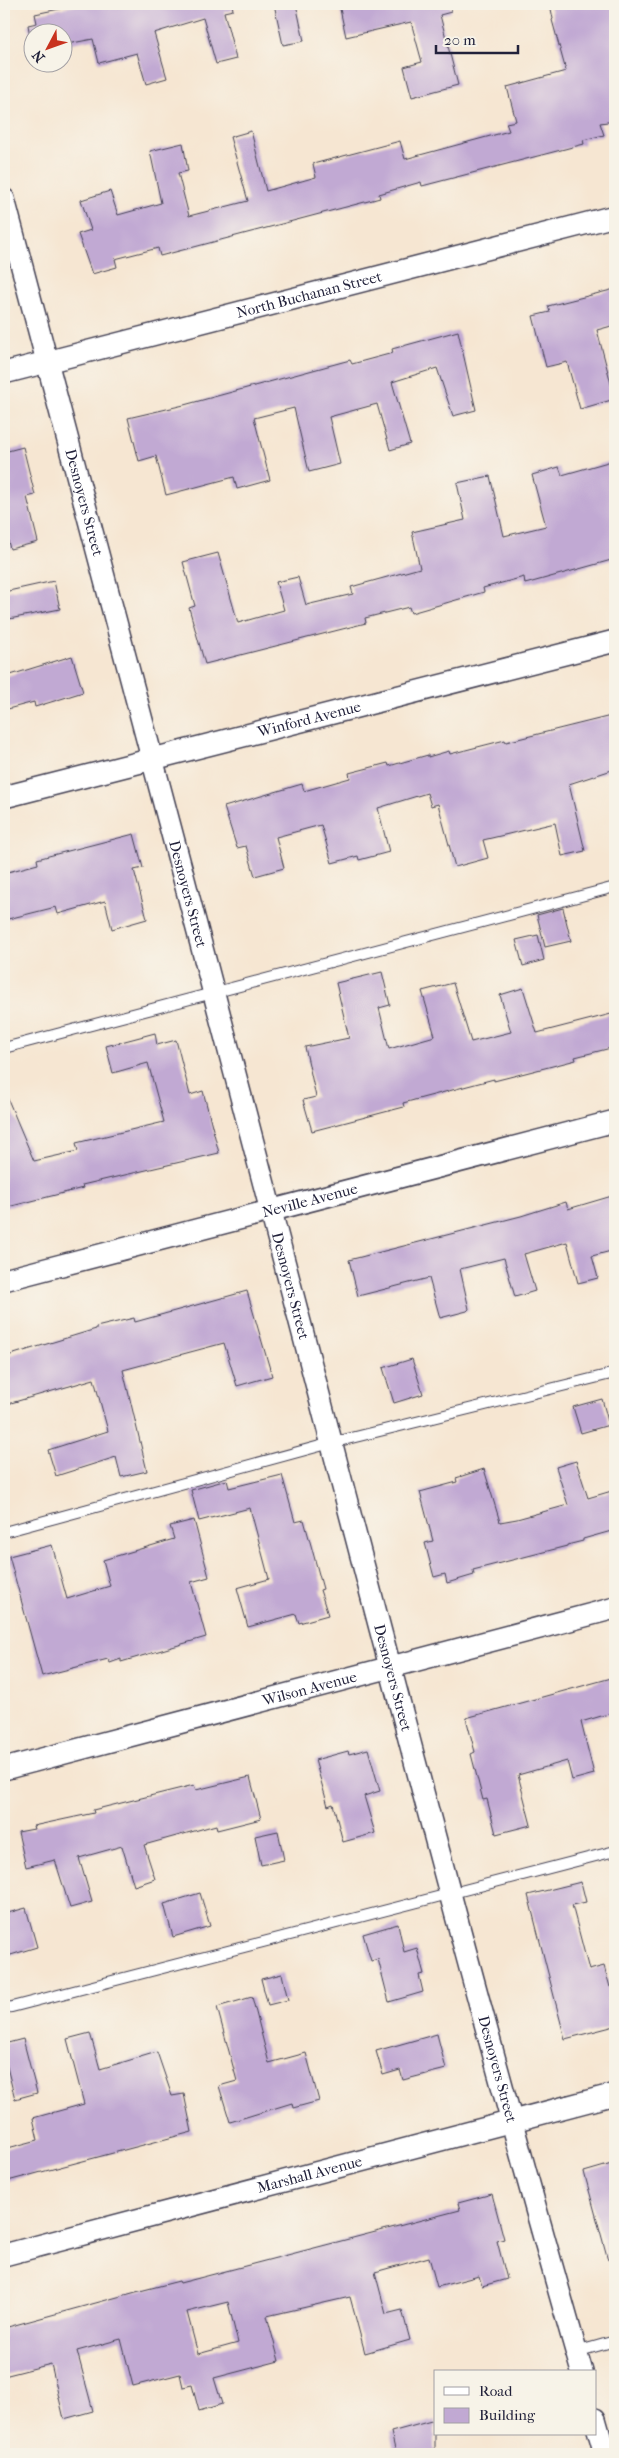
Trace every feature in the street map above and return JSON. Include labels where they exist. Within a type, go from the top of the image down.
[{"type":"street","name":"Desnoyers Street","points":[[4,198],[271,1210],[388,1667],[510,2121],[579,2362]]},
{"type":"street","name":"North Buchanan Street","points":[[4,373],[615,216]]},
{"type":"street","name":"Winford Avenue","points":[[4,797],[615,641]]},
{"type":"street","name":"Neville Avenue","points":[[4,1280],[615,1121]]},
{"type":"street","name":"Wilson Avenue","points":[[4,1769],[615,1608]]},
{"type":"street","name":"Marshall Avenue","points":[[4,2255],[615,2094]]},
{"type":"street","points":[[596,2422],[606,2454]]},
{"type":"lane","points":[[4,1048],[615,888]]},
{"type":"lane","points":[[4,1532],[331,1443],[615,1373]]},
{"type":"lane","points":[[4,2009],[615,1851]]},
{"type":"lane","points":[[579,2362],[615,2341]]},
{"type":"building","points":[[83,4],[232,4],[233,10],[224,12],[236,59],[216,64],[203,18],[154,33],[167,78],[146,84],[137,53],[99,63],[93,39],[72,43],[72,22],[37,22],[35,14]]},
{"type":"building","points":[[274,4],[296,4],[304,41],[283,45]]},
{"type":"building","points":[[362,4],[450,4],[451,12],[440,15],[458,85],[412,97],[404,67],[422,62],[411,22],[346,37],[340,9]]},
{"type":"building","points":[[550,4],[615,4],[615,121],[600,123],[604,135],[583,140],[584,144],[422,186],[421,182],[379,194],[380,198],[160,256],[158,248],[115,259],[117,267],[92,274],[78,234],[91,230],[81,200],[110,191],[118,215],[161,203],[150,151],[183,143],[188,171],[178,173],[189,216],[248,201],[230,137],[251,131],[266,191],[316,177],[313,164],[400,141],[405,159],[509,131],[506,123],[516,121],[507,87],[566,71],[552,20]]},
{"type":"building","points":[[615,289],[615,325],[597,330],[615,399],[580,409],[567,362],[546,367],[533,316],[550,312],[548,306]]},
{"type":"building","points":[[458,331],[476,410],[453,416],[437,368],[392,382],[410,444],[390,450],[377,404],[329,417],[340,464],[309,472],[294,408],[254,418],[270,480],[237,489],[234,477],[166,495],[156,456],[139,461],[128,418],[184,405],[350,360],[352,364],[393,353],[392,349]]},
{"type":"building","points":[[23,447],[35,495],[27,497],[38,542],[10,549],[4,525],[4,452]]},
{"type":"building","points":[[615,460],[615,559],[525,584],[524,577],[483,588],[484,592],[411,613],[409,607],[365,618],[366,623],[205,664],[189,608],[195,606],[183,562],[218,553],[238,623],[284,610],[276,582],[298,577],[306,605],[353,594],[351,587],[420,568],[412,532],[465,520],[457,483],[490,476],[504,536],[546,526],[532,475],[559,467],[562,475]]},
{"type":"building","points":[[54,581],[60,609],[4,620],[4,592]]},
{"type":"building","points":[[72,656],[83,692],[35,707],[34,702],[4,710],[4,677]]},
{"type":"building","points":[[615,715],[615,769],[569,784],[585,851],[562,856],[555,823],[483,840],[488,858],[455,867],[438,804],[431,806],[427,793],[378,808],[389,852],[359,860],[358,856],[332,863],[321,825],[276,837],[284,868],[255,876],[246,846],[237,848],[224,807],[302,784],[304,791],[350,778],[349,773],[388,763],[389,766],[449,751],[450,754]]},
{"type":"building","points":[[134,834],[143,868],[134,870],[147,919],[112,929],[105,901],[58,914],[56,907],[4,920],[4,873],[38,864],[37,859]]},
{"type":"building","points":[[563,908],[571,941],[545,947],[537,915]]},
{"type":"building","points":[[538,935],[544,960],[523,966],[516,940]]},
{"type":"building","points":[[382,972],[390,1005],[379,1008],[389,1049],[435,1036],[422,991],[453,983],[471,1042],[511,1032],[500,995],[523,988],[537,1033],[615,1013],[615,1047],[575,1057],[576,1060],[403,1103],[404,1107],[312,1131],[303,1100],[316,1097],[305,1047],[349,1038],[336,983]]},
{"type":"building","points":[[155,1033],[157,1045],[176,1040],[190,1095],[203,1091],[219,1153],[82,1185],[83,1188],[4,1208],[4,1090],[34,1161],[78,1151],[76,1143],[164,1122],[148,1063],[113,1073],[106,1046]]},
{"type":"building","points":[[612,1196],[615,1210],[615,1250],[592,1256],[598,1278],[578,1283],[567,1242],[524,1254],[535,1291],[515,1297],[504,1258],[460,1269],[469,1309],[440,1318],[429,1278],[358,1296],[349,1260],[521,1216],[566,1202],[568,1209]]},
{"type":"building","points":[[247,1291],[272,1376],[237,1386],[224,1343],[123,1370],[147,1471],[121,1477],[116,1457],[56,1476],[48,1450],[108,1431],[94,1379],[4,1405],[4,1357],[96,1329],[96,1327],[134,1318],[135,1322]]},
{"type":"building","points":[[412,1359],[423,1394],[394,1403],[383,1368]]},
{"type":"building","points":[[602,1399],[609,1425],[581,1433],[573,1407]]},
{"type":"building","points":[[576,1461],[588,1498],[615,1490],[615,1530],[583,1539],[583,1541],[567,1546],[473,1570],[474,1575],[447,1583],[445,1574],[434,1577],[425,1543],[433,1541],[420,1492],[457,1482],[456,1478],[484,1469],[500,1522],[517,1519],[568,1505],[556,1467]]},
{"type":"building","points":[[282,1475],[295,1522],[304,1520],[323,1589],[320,1590],[328,1615],[299,1623],[296,1614],[248,1627],[237,1588],[269,1579],[250,1508],[199,1521],[191,1490],[227,1480],[229,1488]]},
{"type":"building","points":[[194,1520],[209,1577],[191,1582],[206,1637],[121,1662],[121,1659],[110,1663],[108,1659],[42,1676],[9,1556],[52,1545],[67,1599],[110,1586],[103,1560],[174,1539],[170,1526]]},
{"type":"building","points":[[615,1677],[615,1712],[581,1722],[594,1774],[572,1780],[567,1761],[518,1775],[531,1825],[496,1834],[487,1799],[483,1800],[471,1754],[475,1752],[466,1718]]},
{"type":"building","points":[[368,1749],[380,1791],[364,1796],[375,1833],[343,1842],[333,1804],[328,1806],[315,1760],[348,1751],[349,1754]]},
{"type":"building","points":[[250,1777],[261,1819],[217,1830],[216,1825],[144,1845],[155,1879],[134,1886],[122,1846],[79,1858],[92,1902],[70,1908],[55,1860],[26,1867],[18,1832],[34,1829],[33,1826],[94,1813],[93,1810],[194,1785],[196,1790]]},
{"type":"building","points":[[278,1831],[284,1860],[261,1865],[255,1836]]},
{"type":"building","points":[[581,1882],[586,1902],[572,1905],[589,1970],[604,1966],[610,1987],[615,1986],[615,2026],[565,2039],[528,1895]]},
{"type":"building","points":[[200,1893],[210,1926],[173,1937],[164,1904]]},
{"type":"building","points":[[26,1908],[37,1947],[4,1957],[4,1914]]},
{"type":"building","points":[[398,1924],[404,1952],[417,1948],[424,1974],[419,1975],[423,1992],[389,2002],[378,1959],[371,1961],[363,1934]]},
{"type":"building","points":[[282,1974],[288,2000],[268,2005],[261,1979]]},
{"type":"building","points":[[252,1997],[269,2063],[306,2053],[319,2101],[293,2108],[292,2103],[230,2122],[219,2086],[237,2081],[217,2007]]},
{"type":"building","points":[[90,2033],[100,2069],[157,2052],[172,2096],[184,2094],[192,2132],[4,2182],[4,2149],[38,2140],[33,2118],[84,2104],[67,2039]]},
{"type":"building","points":[[437,2034],[446,2069],[403,2080],[400,2070],[383,2075],[376,2051]]},
{"type":"building","points":[[23,2039],[37,2093],[15,2099],[4,2055],[4,2044]]},
{"type":"building","points":[[615,2163],[615,2259],[608,2260],[584,2172]]},
{"type":"building","points":[[492,2194],[504,2239],[497,2241],[507,2279],[482,2286],[479,2276],[437,2287],[429,2257],[375,2272],[386,2314],[402,2310],[410,2340],[365,2353],[350,2297],[267,2316],[279,2361],[214,2378],[222,2404],[199,2411],[192,2385],[183,2387],[180,2374],[133,2386],[121,2339],[77,2351],[93,2411],[64,2419],[51,2364],[4,2376],[4,2328],[136,2292],[179,2281],[180,2283],[460,2210],[458,2203]],"holes":[[[228,2302],[238,2343],[198,2354],[187,2312]]]},
{"type":"building","points":[[434,2420],[435,2454],[396,2454],[391,2432]]}]
